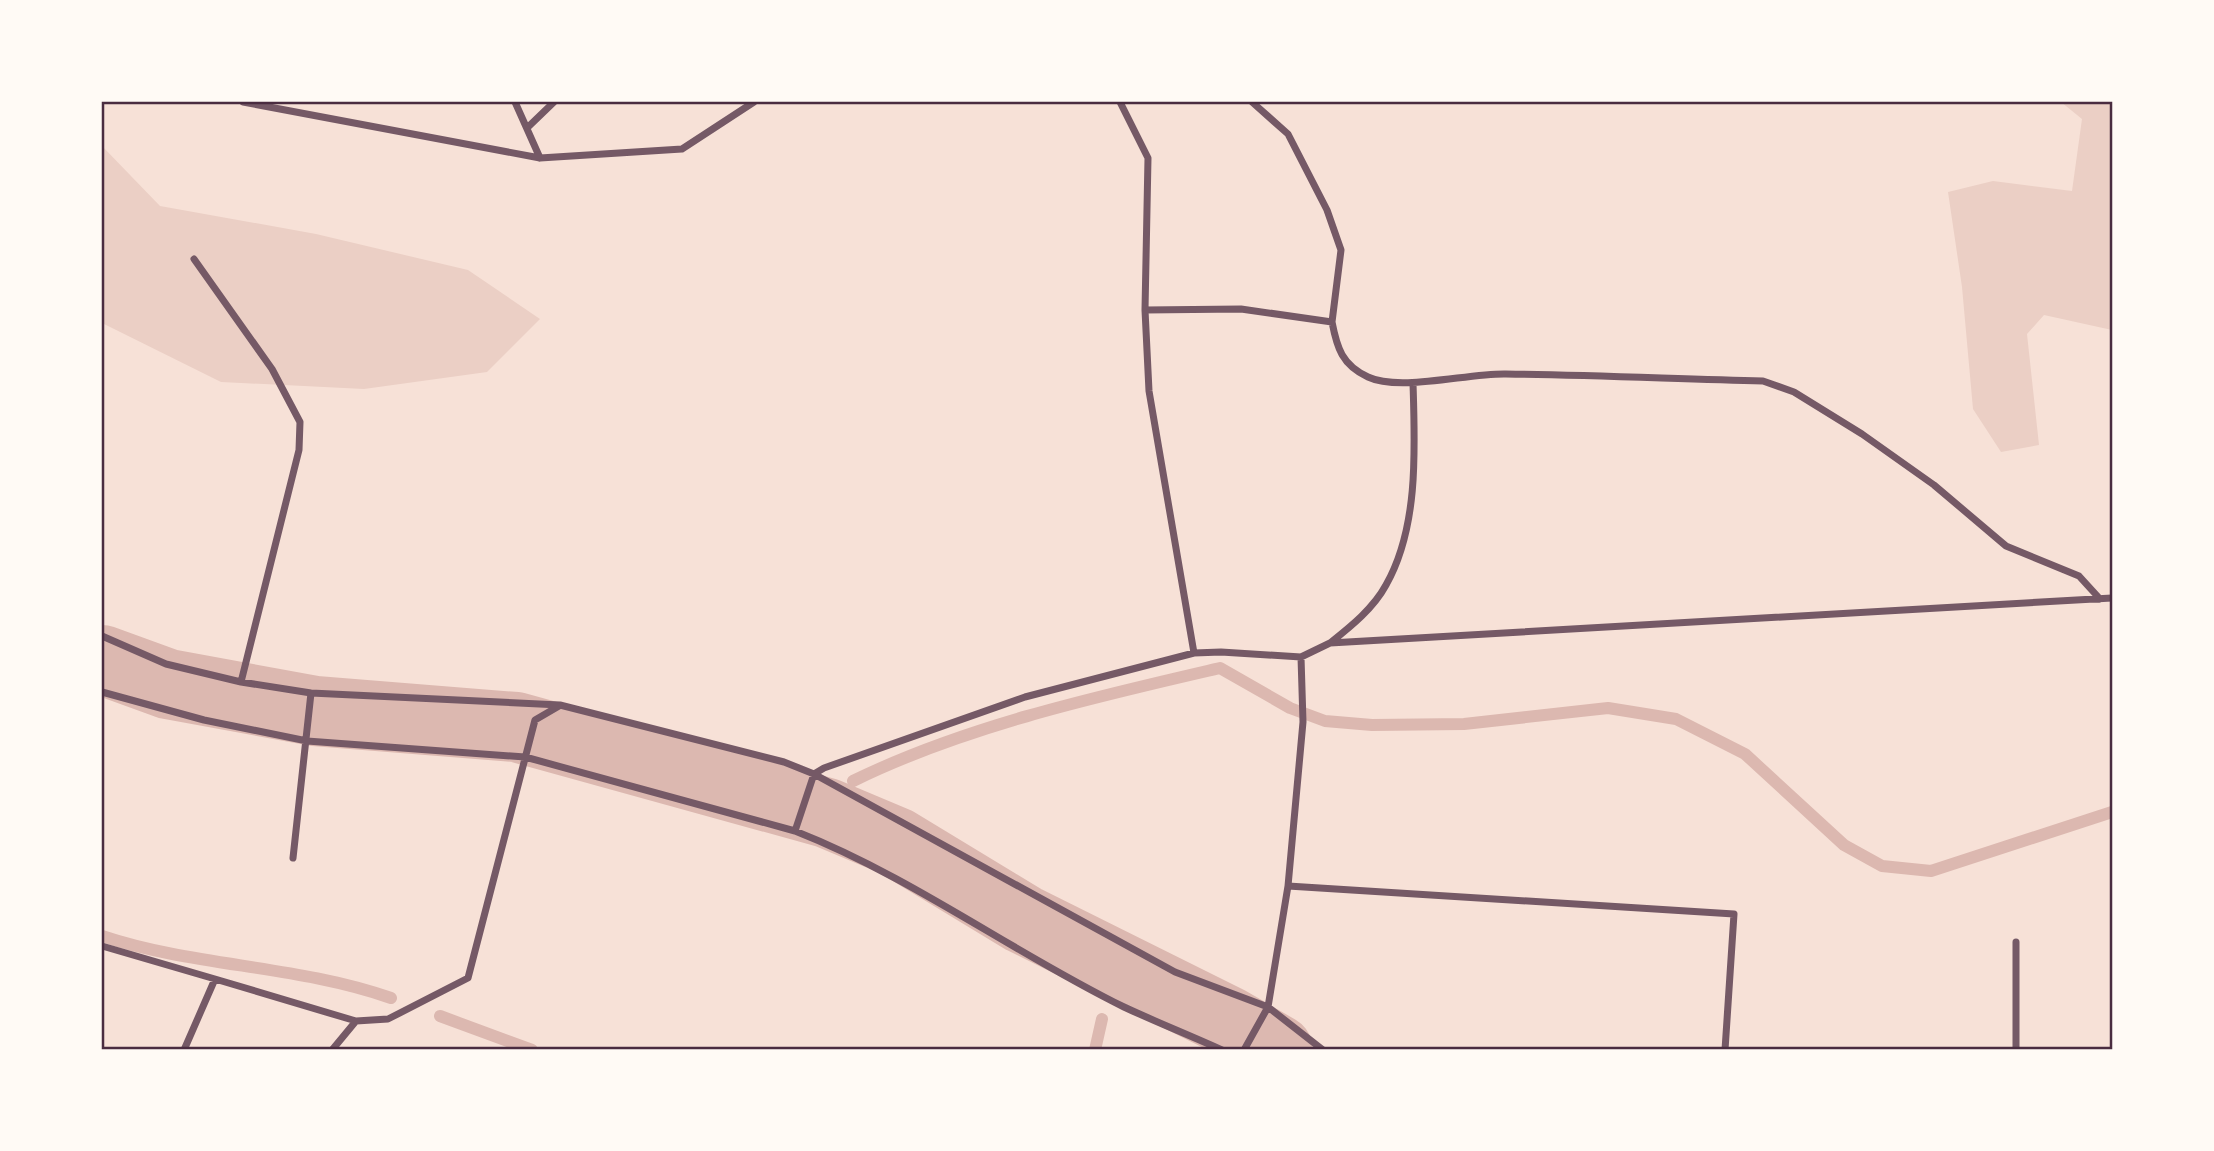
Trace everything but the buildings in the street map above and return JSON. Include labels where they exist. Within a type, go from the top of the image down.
[{"type":"street","points":[[243,102],[540,158],[682,149],[754,102]]},
{"type":"street","points":[[515,102],[540,158]]},
{"type":"street","points":[[527,128],[554,102]]},
{"type":"street","points":[[1120,102],[1148,158],[1145,310],[1149,391],[1195,653]]},
{"type":"street","points":[[1252,102],[1288,134],[1327,210],[1341,250],[1332,322],[1337,347],[1347,365],[1370,378],[1413,383],[1503,374],[1763,380],[1794,392],[1862,434],[1934,485],[2006,547],[2079,576],[2100,599]]},
{"type":"street","points":[[194,259],[272,369],[300,422],[299,450],[241,682]]},
{"type":"street","points":[[1145,310],[1241,309],[1332,322]]},
{"type":"street","points":[[814,774],[1011,701],[1195,653],[1301,657],[1329,643],[1357,621],[1385,587],[1404,547],[1415,433],[1413,383]]},
{"type":"street","points":[[1329,643],[2112,598]]},
{"type":"street","points":[[102,636],[166,664],[311,695],[560,705],[784,762],[814,774],[1175,972],[1268,1007],[1323,1049]]},
{"type":"street","points":[[1244,1049],[1268,1007],[1288,886],[1303,722],[1301,657]]},
{"type":"street","points":[[102,692],[204,720],[307,739],[525,757],[797,828],[909,885],[1123,1006],[1222,1049]]},
{"type":"street","points":[[293,858],[311,695]]},
{"type":"street","points":[[102,946],[356,1021],[388,1019],[468,978],[534,720],[560,705]]},
{"type":"street","points":[[797,828],[814,774]]},
{"type":"street","points":[[1288,886],[1734,914],[1725,1049]]},
{"type":"street","points":[[2016,942],[2016,1049]]},
{"type":"street","points":[[184,1049],[215,979]]},
{"type":"street","points":[[332,1049],[356,1021]]},
{"type":"shaded area","points":[[2061,102],[2112,102],[2112,330],[2044,315],[2027,334],[2039,445],[2001,452],[1973,409],[1962,287],[1948,192],[1993,181],[2072,191],[2082,119]]},
{"type":"shaded area","points":[[102,146],[160,206],[316,234],[468,270],[540,319],[487,372],[364,389],[221,382],[102,323]]},
{"type":"waterway","points":[[102,660],[168,684],[315,711],[516,727],[827,813],[896,842],[1023,919],[1228,1021],[1278,1050]]},
{"type":"waterway","points":[[853,781],[986,728],[1220,668],[1290,708],[1325,721],[1372,725],[1464,724],[1608,708],[1676,719],[1745,754],[1844,845],[1882,866],[1931,871],[2112,812]]},
{"type":"waterway","points":[[838,818],[845,799]]},
{"type":"waterway","points":[[102,936],[173,954],[319,979],[391,998]]},
{"type":"waterway","points":[[1115,988],[1124,969]]},
{"type":"waterway","points":[[440,1016],[532,1050]]},
{"type":"waterway","points":[[1095,1050],[1102,1019]]}]
